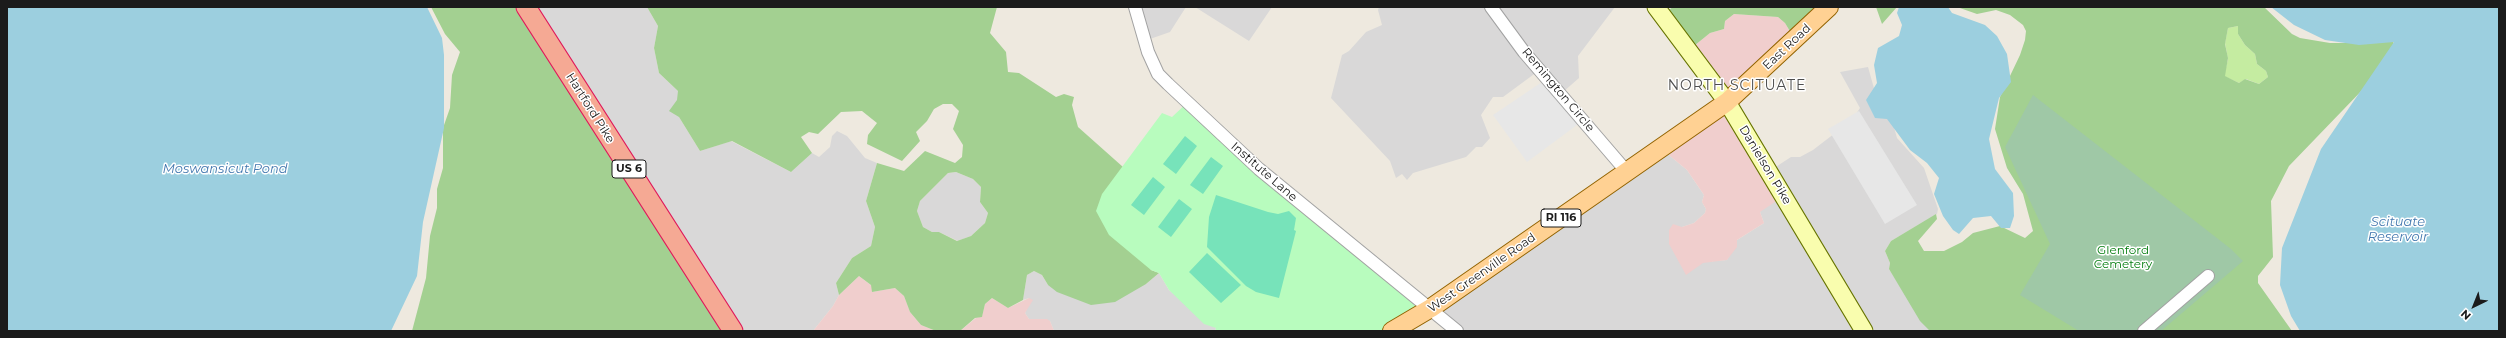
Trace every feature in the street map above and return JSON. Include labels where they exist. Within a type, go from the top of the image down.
[{"type":"highway","name":"Hartford Pike","points":[[526,7],[733,331]]},
{"type":"main road","name":"Danielson Pike","points":[[1656,7],[1727,102],[1864,331]]},
{"type":"main road","name":"East Road","points":[[1727,102],[1829,7]]},
{"type":"main road","name":"West Greenville Road","points":[[1392,331],[1431,308],[1727,102]]},
{"type":"street","name":"Institute Lane","points":[[1135,7],[1148,52],[1158,74],[1259,169],[1431,308],[1457,331]]},
{"type":"street","name":"Remington Circle","points":[[1491,7],[1524,52],[1627,172]]},
{"type":"street","points":[[2144,331],[2208,276]]},
{"type":"shaded area","points":[[529,7],[647,7],[658,26],[654,48],[659,73],[678,91],[679,117],[700,151],[731,141],[791,172],[812,153],[819,157],[830,147],[832,136],[837,131],[847,136],[865,158],[877,163],[866,201],[875,227],[871,246],[852,258],[836,283],[839,295],[833,306],[813,331],[737,331]]},
{"type":"shaded area","points":[[1136,7],[1186,7],[1170,32],[1147,40]]},
{"type":"shaded area","points":[[1195,7],[1272,7],[1249,41]]},
{"type":"shaded area","points":[[1379,7],[1615,7],[1578,56],[1579,78],[1563,92],[1541,69],[1503,97],[1493,97],[1481,115],[1490,138],[1482,147],[1476,147],[1466,157],[1413,173],[1407,180],[1402,174],[1396,178],[1390,161],[1331,98],[1342,55],[1349,51],[1366,32],[1382,25],[1378,10]]},
{"type":"shaded area","points":[[1734,14],[1778,17],[1785,23],[1794,38],[1728,101],[1689,50],[1710,33],[1724,29],[1725,21]]},
{"type":"shaded area","points":[[1868,67],[1877,99],[1892,120],[1897,138],[1924,168],[1938,209],[1937,214],[1891,241],[1885,251],[1890,263],[1889,269],[1905,294],[1934,329],[1945,331],[1456,331],[1433,311],[1665,147],[1670,156],[1687,170],[1704,195],[1702,202],[1706,209],[1705,213],[1694,223],[1682,227],[1703,262],[1727,260],[1737,240],[1764,223],[1760,212],[1768,172],[1791,157],[1800,157],[1813,150],[1852,120],[1860,108],[1840,72]]},
{"type":"shaded area","points":[[1545,80],[1581,122],[1527,162],[1493,115]]},
{"type":"shaded area","points":[[1724,103],[1781,198],[1760,212],[1764,223],[1737,240],[1737,247],[1727,260],[1703,263],[1686,275],[1669,244],[1669,230],[1673,224],[1682,227],[1694,223],[1705,213],[1706,209],[1702,202],[1704,195],[1687,170],[1670,156],[1665,147]]},
{"type":"shaded area","points":[[1859,111],[1917,205],[1885,224],[1828,129]]},
{"type":"shaded area","points":[[956,172],[973,179],[981,187],[980,202],[988,213],[985,223],[971,236],[958,241],[939,232],[932,232],[923,227],[917,211],[920,201],[948,173]]},
{"type":"shaded area","points":[[1034,271],[1042,275],[1048,285],[1146,284],[1159,273],[1169,290],[1216,328],[1215,331],[1054,331],[1050,321],[1029,319],[1025,313],[1029,298],[1023,300],[1027,275]]},
{"type":"shaded area","points":[[859,276],[872,286],[872,292],[895,288],[904,296],[910,312],[921,325],[936,331],[813,331],[833,306],[839,295]]},
{"type":"shaded area","points":[[992,298],[1008,308],[1029,298],[1033,300],[1025,313],[1029,319],[1047,319],[1050,321],[1054,331],[960,331],[976,318],[982,316],[985,304]]},
{"type":"green space","points":[[431,7],[529,7],[738,331],[412,331],[426,278],[430,236],[437,208],[437,189],[443,168],[443,128],[450,108],[452,75],[460,52],[445,34]]},
{"type":"green space","points":[[647,7],[997,7],[990,33],[1006,52],[1008,72],[1019,73],[1056,97],[1064,94],[1074,97],[1072,105],[1078,127],[1123,167],[1151,270],[1159,273],[1146,284],[1115,302],[1091,305],[1057,292],[1048,285],[1042,275],[1034,271],[1027,275],[1023,300],[1008,308],[992,298],[985,304],[982,317],[975,318],[960,331],[936,331],[921,325],[910,312],[904,296],[895,288],[872,292],[871,285],[859,276],[839,295],[836,283],[852,258],[871,246],[875,227],[866,201],[877,163],[904,171],[925,151],[955,163],[962,157],[963,145],[953,129],[959,111],[952,104],[943,104],[934,109],[927,121],[916,132],[920,141],[902,161],[867,144],[868,135],[877,123],[862,111],[841,112],[818,134],[809,132],[801,137],[812,153],[791,172],[732,141],[700,151],[679,117],[669,111],[677,100],[678,91],[659,73],[654,48],[658,26]],"holes":[[[956,172],[973,179],[981,187],[980,202],[988,213],[985,223],[971,236],[957,241],[939,232],[932,232],[923,227],[917,211],[920,201],[948,173]]]},
{"type":"green space","points":[[1673,7],[1828,7],[1794,38],[1785,23],[1778,17],[1734,14],[1725,21],[1724,29],[1710,33],[1689,50],[1663,14]]},
{"type":"green space","points":[[1876,7],[1897,7],[1882,24]]},
{"type":"green space","points":[[1957,7],[2264,7],[2292,34],[2300,38],[2330,43],[2357,43],[2391,30],[2396,55],[2289,166],[2271,201],[2273,257],[2258,276],[2258,283],[2292,331],[2148,331],[2038,198],[2088,331],[1929,330],[1920,321],[1889,269],[1890,263],[1885,251],[1891,241],[1936,214],[1937,219],[1918,241],[1924,251],[1944,251],[1962,242],[1973,233],[2000,226],[2025,238],[2033,231],[2023,194],[2007,168],[1995,129],[2000,97],[2020,55],[2025,40],[2026,31],[2023,25],[2010,15],[1996,10],[1977,14]],"holes":[[[2238,26],[2238,34],[2245,45],[2255,54],[2257,64],[2266,71],[2268,77],[2259,84],[2245,79],[2239,83],[2225,76],[2228,58],[2225,44],[2228,28]]]},
{"type":"green space","points":[[2238,26],[2238,34],[2245,45],[2255,54],[2257,64],[2266,71],[2268,77],[2259,84],[2246,79],[2239,83],[2224,76],[2228,59],[2225,43],[2228,28]]},
{"type":"green space","name":"Glenford Cemetery","points":[[2033,95],[2231,249],[2243,261],[2161,331],[2079,331],[2020,295],[2050,244],[2005,147]]},
{"type":"green space","points":[[1190,100],[1275,178],[1429,308],[1392,331],[1215,331],[1216,328],[1204,324],[1169,290],[1159,273],[1151,270],[1109,235],[1096,211],[1102,194],[1162,113],[1172,117]]},
{"type":"green space","points":[[1185,136],[1197,146],[1176,174],[1163,164]]},
{"type":"green space","points":[[1211,157],[1223,166],[1203,194],[1190,185]]},
{"type":"green space","points":[[1153,177],[1165,187],[1144,215],[1131,205]]},
{"type":"green space","points":[[1216,195],[1268,212],[1278,214],[1289,211],[1296,218],[1294,230],[1296,231],[1279,298],[1256,292],[1246,286],[1207,247],[1209,217]]},
{"type":"green space","points":[[1179,199],[1192,209],[1171,237],[1158,227]]},
{"type":"green space","points":[[1207,253],[1241,285],[1221,303],[1189,272]]},
{"type":"water","name":"Moswansicut Pond","points":[[7,7],[427,7],[442,38],[444,55],[444,128],[423,222],[417,276],[391,331],[7,331]]},
{"type":"water","points":[[1899,7],[1948,7],[1952,13],[1985,25],[1997,36],[2007,54],[2011,82],[1999,98],[1989,139],[1995,169],[2013,193],[2014,216],[2010,228],[2001,228],[1991,216],[1973,218],[1959,234],[1953,230],[1943,216],[1934,194],[1939,178],[1927,163],[1910,150],[1887,119],[1875,118],[1866,100],[1877,83],[1874,65],[1878,48],[1899,36],[1902,25],[1897,13]]},
{"type":"water","name":"Scituate Reservoir","points":[[2271,7],[2499,7],[2499,331],[2300,331],[2291,316],[2280,285],[2282,248],[2321,149],[2394,42],[2359,45],[2325,40],[2294,25]]},
{"type":"district","name":"NORTH SCITUATE","points":[[1737,86]]}]
